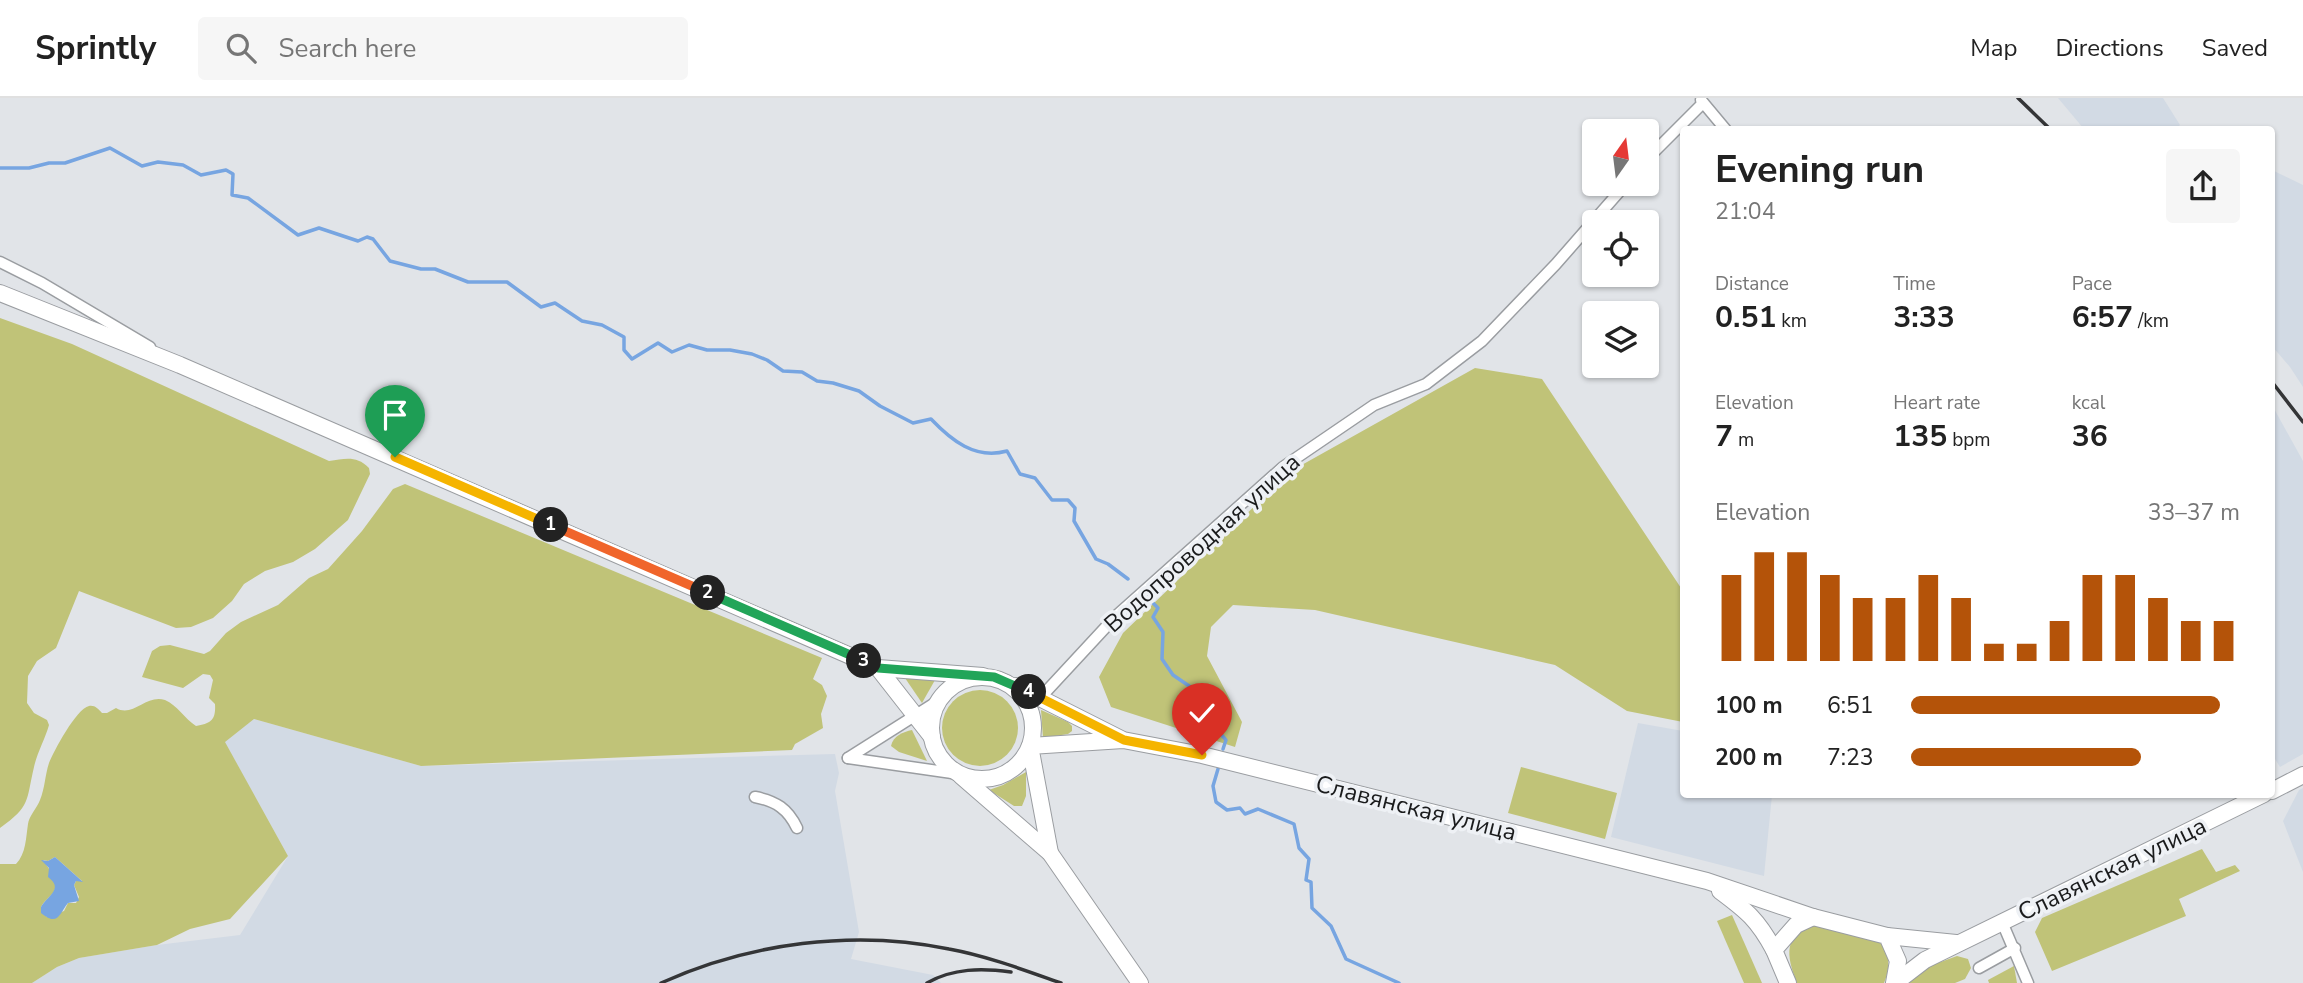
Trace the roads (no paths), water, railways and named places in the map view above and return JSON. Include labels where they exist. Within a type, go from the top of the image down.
[{"type":"main road","points":[[0,293],[180,365],[878,668],[983,676],[1005,681],[1019,692],[1029,706],[1034,724],[1030,746],[1020,763],[1000,776],[984,779],[959,774]]},
{"type":"main road","points":[[878,668],[932,737],[942,760],[1051,853],[1140,983]]},
{"type":"main road","points":[[932,737],[931,724],[938,701],[952,685],[968,678],[983,676]]},
{"type":"main road","name":"Славянская улица","points":[[1005,681],[1124,740]]},
{"type":"main road","name":"Славянская улица","points":[[1030,746],[1124,740],[1202,755],[1707,881],[1813,917],[1887,936],[1959,943]]},
{"type":"main road","points":[[1030,746],[1051,853]]},
{"type":"main road","points":[[2275,789],[2303,775]]},
{"type":"main road","name":"Славянская улица","points":[[1895,983],[1925,960],[2253,798]]},
{"type":"main road","points":[[1707,881],[1749,912],[1763,929],[1788,983]]},
{"type":"main road","points":[[1774,950],[1796,925],[1813,917]]},
{"type":"main road","points":[[1887,936],[1898,961],[1895,983]]},
{"type":"street","points":[[1659,146],[1701,100],[1723,126]]},
{"type":"street","name":"Водопроводная улица","points":[[1041,698],[1117,615],[1283,467],[1374,405],[1426,384],[1482,341],[1556,264],[1616,196]]},
{"type":"street","points":[[0,261],[42,282],[180,365]]},
{"type":"street","points":[[938,701],[848,758],[959,774]]},
{"type":"street","points":[[755,797],[783,807],[797,828]]},
{"type":"street","points":[[2002,922],[2028,983]]},
{"type":"street","points":[[1979,968],[2015,948]]},
{"type":"water","points":[[55,857],[83,882],[76,881],[74,885],[79,901],[68,903],[58,917],[51,919],[41,913],[41,907],[55,889],[55,885],[48,877],[49,868],[41,860],[48,861]]},
{"type":"waterway","points":[[0,168],[29,168],[49,163],[65,163],[110,148],[142,166],[158,162],[183,165],[201,175],[226,170],[233,174],[232,195],[248,198],[298,235],[319,228],[358,241],[367,237],[373,239],[390,261],[421,269],[435,269],[468,282],[507,282],[541,307],[555,303],[582,321],[602,325],[624,337],[624,350],[632,359],[658,343],[672,352],[689,345],[707,350],[730,350],[752,354],[783,371],[802,372],[817,381],[859,391],[880,406],[913,423],[931,419],[964,446],[984,453],[1007,451],[1020,474],[1035,478],[1052,500],[1068,500],[1075,508],[1074,521],[1096,559],[1108,564],[1128,579]]},
{"type":"waterway","points":[[1149,599],[1158,608],[1153,617],[1163,632],[1162,659],[1173,675],[1195,690],[1198,705],[1226,740],[1223,749]]},
{"type":"waterway","points":[[1218,769],[1213,786],[1216,802],[1227,810],[1240,808],[1245,814],[1258,809],[1294,824],[1299,848],[1309,859],[1306,880],[1311,882],[1312,908],[1331,926],[1346,959],[1399,983]]},
{"type":"railway","points":[[2018,98],[2047,126]]},
{"type":"railway","points":[[2275,386],[2303,422]]},
{"type":"railway","points":[[661,983],[695,969],[766,949],[839,940],[913,943],[963,952],[1061,983]]},
{"type":"railway","points":[[927,983],[947,974],[968,970],[1011,972]]}]
